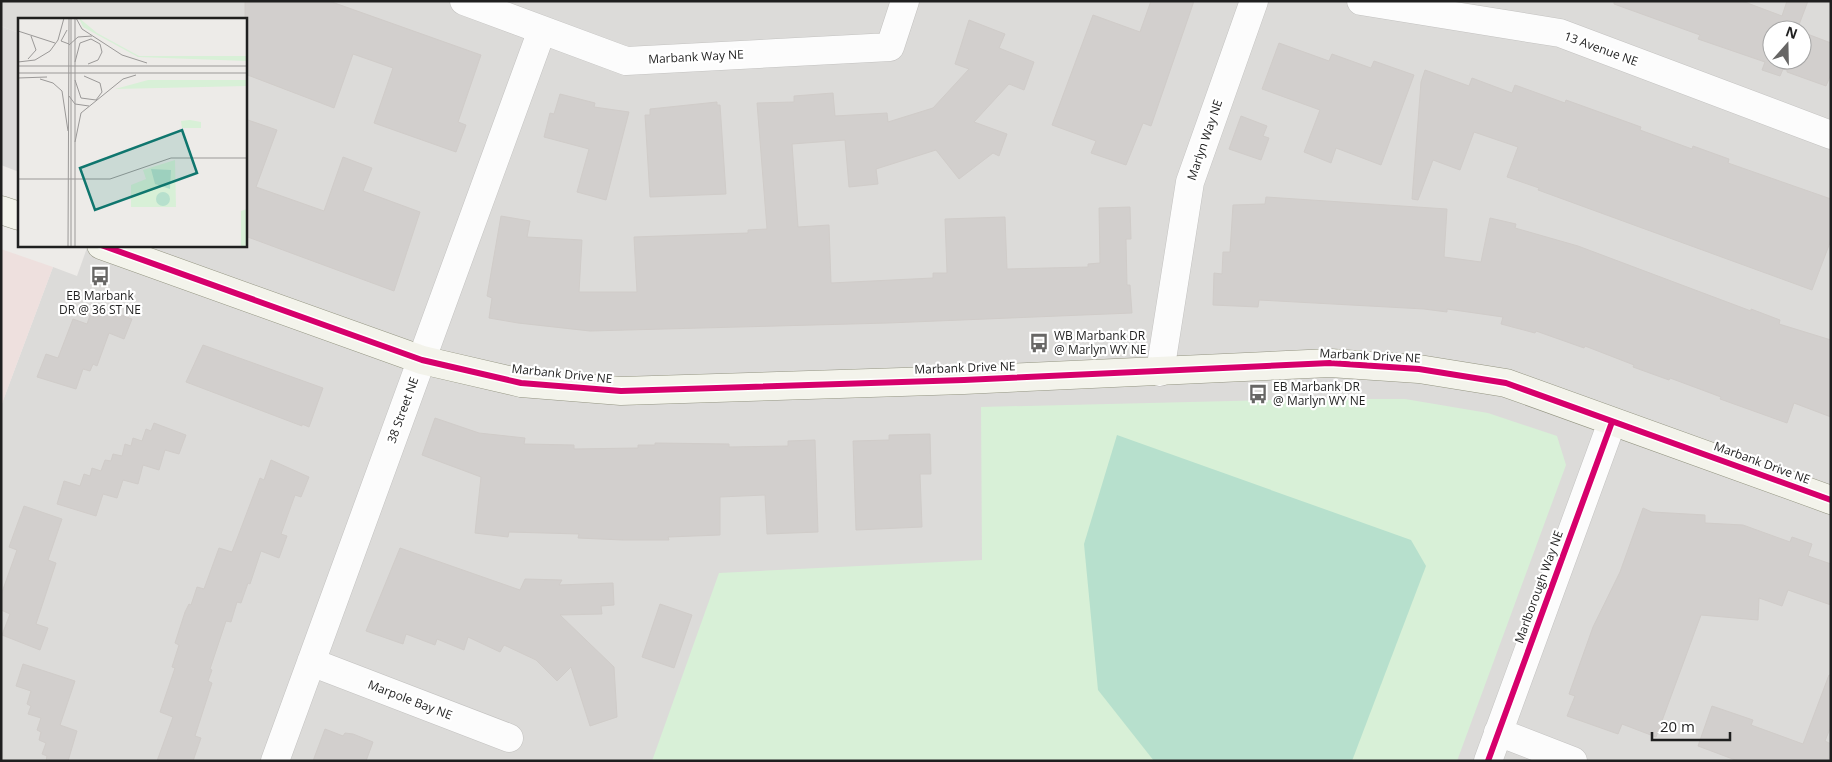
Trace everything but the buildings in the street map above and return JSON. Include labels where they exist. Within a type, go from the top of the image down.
[{"type":"street","name":"Marbank Way NE","points":[[464,1],[626,61],[890,47],[905,1]]},
{"type":"street","name":"Marlyn Way NE","points":[[1160,372],[1190,182],[1254,1]]},
{"type":"street","name":"13 Avenue NE","points":[[1361,1],[1560,34],[1831,135]]},
{"type":"street","name":"38 Street NE","points":[[275,761],[542,30]]},
{"type":"street","points":[[1,210],[18,216]]},
{"type":"street","name":"Marbank Drive NE","points":[[104,246],[422,360],[521,383],[621,391],[1160,372],[1330,363],[1419,369],[1506,383],[1831,500]]},
{"type":"street","name":"Marlborough Way NE","points":[[1488,761],[1612,422]]},
{"type":"street","name":"Marpole Bay NE","points":[[311,662],[508,738]]},
{"type":"street","points":[[1498,732],[1573,761]]},
{"type":"shaded area","points":[[1,1],[1831,1],[1831,761],[1,761],[1,406],[53,267],[77,276],[88,246],[246,246],[246,18],[18,18],[18,33],[1,26]]},
{"type":"shaded area","points":[[1,26],[18,33],[18,172],[1,165]]},
{"type":"shaded area","points":[[1,249],[53,267],[1,406]]},
{"type":"green space","points":[[1313,399],[1405,399],[1488,413],[1557,436],[1566,465],[1457,761],[652,761],[719,573],[982,560],[981,407]]},
{"type":"green space","points":[[1117,435],[1411,540],[1426,566],[1352,761],[1154,761],[1098,690],[1084,544]]},
{"type":"cycle path","points":[[104,246],[422,360],[521,383],[621,391],[964,380],[1330,363],[1419,369],[1506,383],[1831,500]]},
{"type":"cycle path","points":[[1488,761],[1612,422]]},
{"type":"place","name":"EB Marbank DR @ 36 ST NE","points":[[100,276]]},
{"type":"place","name":"WB Marbank DR @ Marlyn WY NE","points":[[1039,343]]},
{"type":"place","name":"EB Marbank DR @ Marlyn WY NE","points":[[1258,394]]}]
